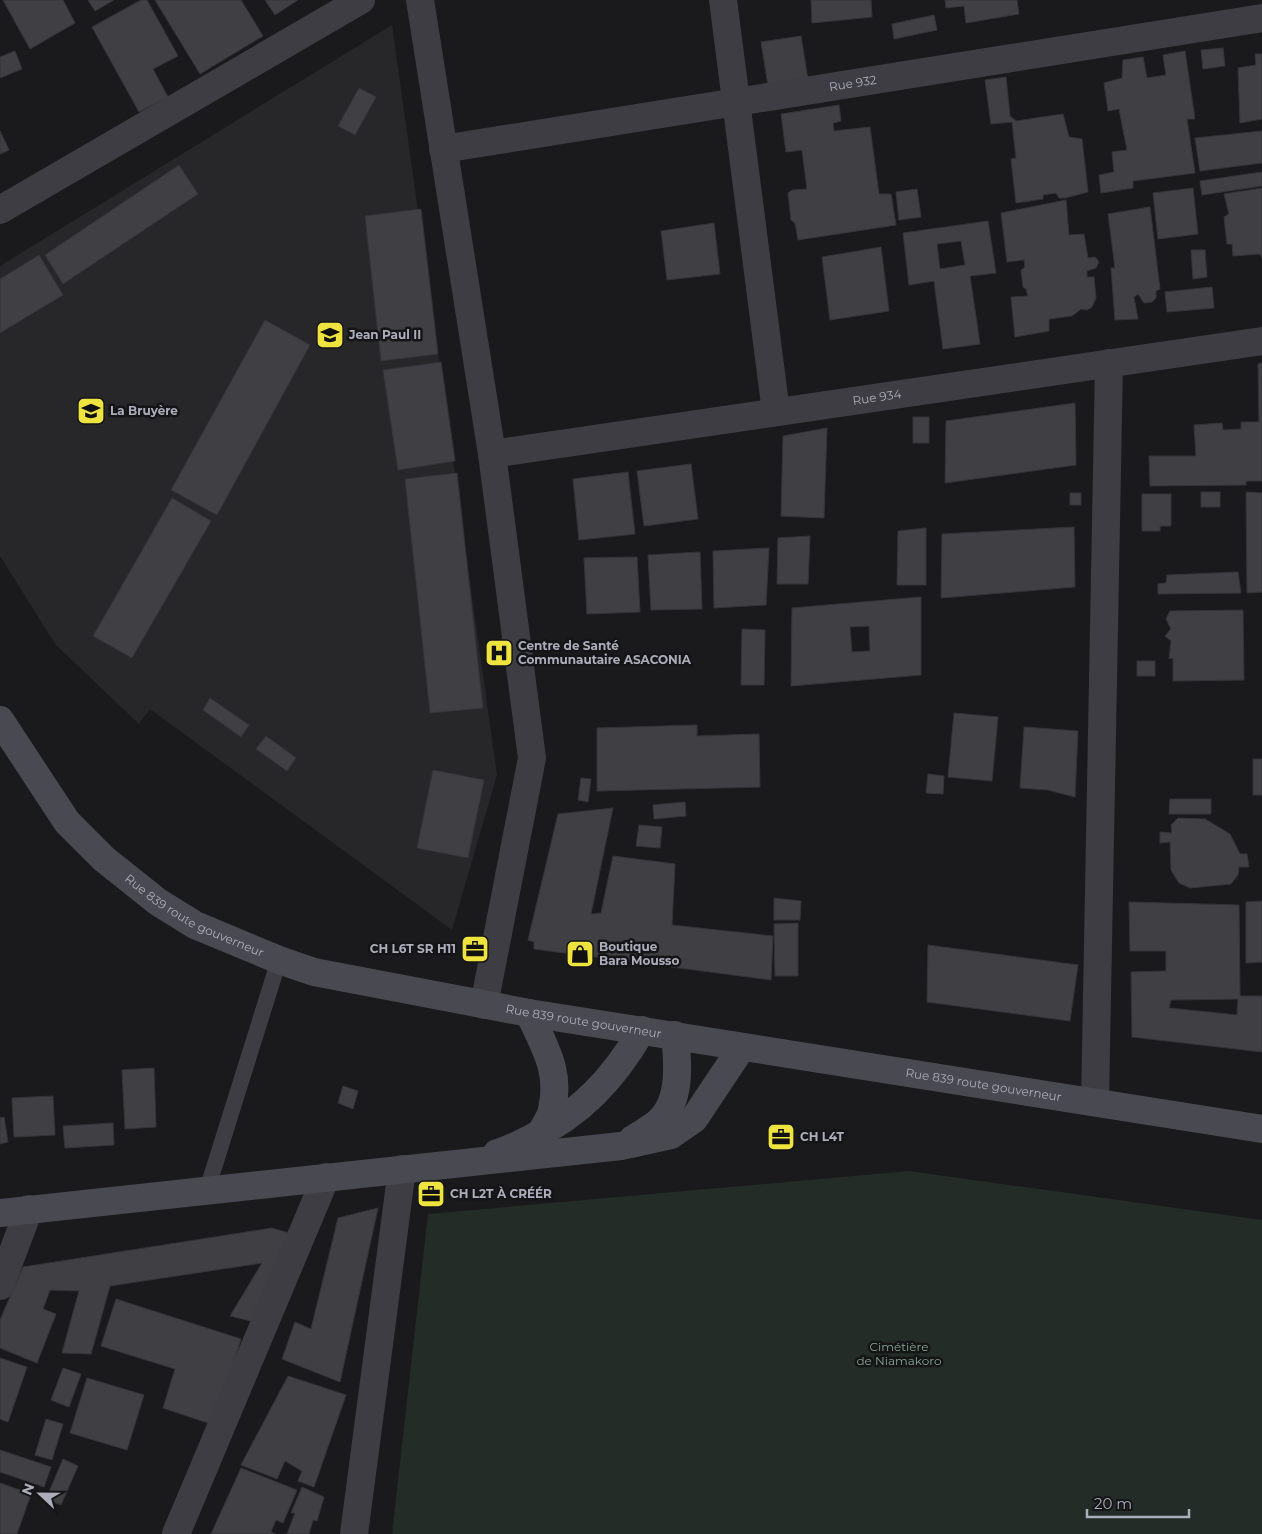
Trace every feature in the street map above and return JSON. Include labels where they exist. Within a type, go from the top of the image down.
[{"type":"street","points":[[0,210],[361,0]]},
{"type":"street","points":[[420,0],[492,454],[532,758],[484,1005]]},
{"type":"street","points":[[723,0],[776,412]]},
{"type":"street","name":"Rue 932","points":[[443,149],[1262,18]]},
{"type":"street","name":"Rue 934","points":[[492,454],[1262,341]]},
{"type":"street","points":[[1094,1102],[1109,363]]},
{"type":"street","name":"Rue 839 route gouverneur","points":[[0,720],[67,822],[104,858],[158,902],[195,925],[279,960],[314,972],[529,1013],[1262,1129]]},
{"type":"street","points":[[529,1013],[551,1058],[555,1081],[552,1111],[540,1134]]},
{"type":"street","points":[[415,1167],[506,1151],[540,1134],[573,1114],[611,1076],[624,1061],[642,1030]]},
{"type":"street","points":[[621,1146],[658,1124],[672,1103],[679,1069],[675,1035]]},
{"type":"street","points":[[0,1213],[415,1167],[522,1158],[621,1146],[671,1135],[694,1119],[742,1047]]},
{"type":"street","points":[[354,1534],[415,1167]]},
{"type":"street","points":[[176,1534],[326,1177]]},
{"type":"street","points":[[0,1286],[29,1209]]},
{"type":"lane","points":[[207,1190],[279,960]]},
{"type":"shaded area","name":"Jean Paul II","points":[[392,25],[497,775],[452,930],[150,709],[139,724],[56,645],[0,556],[0,266]]},
{"type":"green space","name":"Cimétière de Niamakoro","points":[[909,1171],[1262,1220],[1262,1534],[392,1534],[428,1214]]},
{"type":"building","points":[[3,0],[63,0],[75,23],[30,49]]},
{"type":"building","points":[[88,0],[114,0],[95,11]]},
{"type":"building","points":[[141,0],[147,0],[178,56],[153,69],[168,97],[139,112],[92,27]]},
{"type":"building","points":[[155,0],[241,0],[263,36],[200,74]]},
{"type":"building","points":[[265,0],[298,0],[275,15]]},
{"type":"building","points":[[811,0],[871,0],[872,17],[812,23]]},
{"type":"building","points":[[945,0],[1017,0],[1019,14],[966,23],[964,6],[946,8]]},
{"type":"building","points":[[934,15],[937,30],[894,39],[892,24]]},
{"type":"building","points":[[801,36],[808,80],[768,86],[761,42]]},
{"type":"building","points":[[1223,48],[1225,66],[1203,69],[1201,50]]},
{"type":"building","points":[[15,51],[22,69],[0,78],[0,57]]},
{"type":"building","points":[[1185,51],[1195,119],[1187,119],[1195,173],[1133,181],[1133,188],[1101,193],[1099,175],[1114,172],[1112,152],[1127,150],[1119,109],[1108,111],[1104,83],[1122,78],[1123,60],[1143,57],[1147,78],[1166,75],[1163,55]]},
{"type":"building","points":[[1255,54],[1262,54],[1262,119],[1240,123],[1238,68],[1256,65]]},
{"type":"building","points":[[1006,77],[1010,116],[1016,121],[1063,114],[1069,137],[1082,139],[1088,192],[1065,198],[1059,198],[1056,193],[1043,195],[1043,199],[1016,203],[1011,159],[1016,158],[1012,122],[991,124],[985,80]]},
{"type":"building","points":[[359,88],[376,97],[355,135],[338,126]]},
{"type":"building","points":[[839,105],[841,121],[833,123],[834,131],[870,127],[879,194],[891,194],[896,225],[798,240],[795,223],[791,220],[788,193],[792,190],[807,189],[802,150],[786,152],[781,114]]},
{"type":"building","points":[[0,131],[9,150],[0,154]]},
{"type":"building","points":[[1262,131],[1262,163],[1200,171],[1195,138]]},
{"type":"building","points":[[179,165],[198,194],[63,284],[45,255]]},
{"type":"building","points":[[1262,172],[1262,186],[1202,195],[1200,181]]},
{"type":"building","points":[[1193,188],[1198,234],[1158,239],[1153,193]]},
{"type":"building","points":[[1262,188],[1262,258],[1260,254],[1233,256],[1232,244],[1227,244],[1224,217],[1229,214],[1224,194]]},
{"type":"building","points":[[917,189],[921,217],[899,220],[896,192]]},
{"type":"building","points":[[1066,200],[1069,235],[1084,234],[1088,258],[1095,257],[1099,262],[1096,268],[1087,271],[1087,277],[1094,277],[1096,298],[1092,307],[1087,310],[1081,309],[1072,316],[1049,319],[1049,331],[1015,337],[1011,297],[1028,296],[1026,289],[1023,287],[1021,270],[1025,267],[1024,260],[1007,262],[1001,213]]},
{"type":"building","points":[[1150,207],[1160,289],[1156,291],[1156,298],[1152,302],[1144,303],[1138,294],[1134,297],[1138,319],[1115,320],[1111,268],[1115,268],[1108,214]]},
{"type":"building","points":[[421,209],[438,354],[381,361],[365,216]]},
{"type":"building","points":[[988,221],[996,273],[970,276],[980,344],[943,349],[934,281],[909,285],[903,233]],"holes":[[[961,241],[965,265],[940,269],[937,244]]]},
{"type":"building","points":[[714,223],[720,274],[667,280],[661,231]]},
{"type":"building","points":[[881,247],[889,311],[830,320],[822,257]]},
{"type":"building","points":[[1191,250],[1205,250],[1207,277],[1193,279]]},
{"type":"building","points":[[39,255],[63,295],[0,333],[0,279]]},
{"type":"building","points":[[1212,287],[1214,308],[1167,312],[1165,292]]},
{"type":"building","points":[[265,320],[310,345],[217,515],[171,490]]},
{"type":"building","points":[[441,362],[455,461],[398,470],[383,370]]},
{"type":"building","points":[[1262,363],[1262,481],[1246,481],[1246,485],[1150,486],[1149,456],[1196,456],[1194,425],[1222,423],[1223,430],[1241,429],[1241,422],[1259,422],[1258,364]]},
{"type":"building","points":[[1075,403],[1076,465],[945,483],[946,421]]},
{"type":"building","points":[[913,417],[929,417],[929,443],[913,443]]},
{"type":"building","points":[[827,428],[824,518],[781,516],[783,436]]},
{"type":"building","points":[[691,464],[698,519],[644,526],[637,471]]},
{"type":"building","points":[[628,472],[635,534],[579,540],[573,479]]},
{"type":"building","points":[[457,473],[483,708],[430,713],[405,479]]},
{"type":"building","points":[[1201,492],[1220,492],[1220,507],[1201,507]]},
{"type":"building","points":[[1246,492],[1262,493],[1262,592],[1247,593]]},
{"type":"building","points":[[1070,493],[1081,493],[1081,505],[1070,505]]},
{"type":"building","points":[[1142,494],[1171,494],[1171,526],[1160,526],[1160,531],[1142,531]]},
{"type":"building","points":[[172,498],[211,521],[132,658],[93,636]]},
{"type":"building","points":[[1074,527],[1075,587],[941,598],[942,534]]},
{"type":"building","points":[[926,528],[926,585],[897,585],[898,531]]},
{"type":"building","points":[[810,536],[808,584],[777,584],[778,538]]},
{"type":"building","points":[[769,548],[766,605],[714,608],[713,551]]},
{"type":"building","points":[[700,552],[702,609],[651,610],[648,555]]},
{"type":"building","points":[[637,557],[640,612],[587,614],[584,558]]},
{"type":"building","points":[[1238,572],[1241,593],[1158,594],[1158,584],[1166,583],[1167,575]]},
{"type":"building","points":[[921,597],[921,675],[791,686],[792,608]],"holes":[[[869,626],[870,651],[852,652],[850,627]]]},
{"type":"building","points":[[1243,610],[1244,680],[1173,681],[1173,658],[1169,659],[1171,641],[1165,636],[1171,629],[1166,619],[1170,611]]},
{"type":"building","points":[[742,629],[765,630],[764,685],[741,685]]},
{"type":"building","points":[[1137,661],[1155,661],[1155,676],[1137,676]]},
{"type":"building","points":[[210,698],[249,725],[241,737],[203,710]]},
{"type":"building","points":[[954,713],[998,717],[992,781],[948,777]]},
{"type":"building","points":[[697,725],[697,736],[759,734],[760,787],[597,791],[597,728]]},
{"type":"building","points":[[1024,727],[1078,731],[1075,797],[1048,790],[1020,788]]},
{"type":"building","points":[[266,736],[296,758],[287,771],[256,749]]},
{"type":"building","points":[[1253,759],[1262,759],[1262,795],[1253,795]]},
{"type":"building","points":[[433,770],[484,780],[468,858],[417,848]]},
{"type":"building","points":[[928,774],[944,776],[943,794],[926,793]]},
{"type":"building","points":[[581,778],[591,779],[588,802],[578,800]]},
{"type":"building","points":[[1170,799],[1211,799],[1211,814],[1169,814]]},
{"type":"building","points":[[685,802],[686,816],[654,819],[653,805]]},
{"type":"building","points":[[613,808],[591,914],[601,913],[613,856],[675,864],[672,925],[773,936],[771,980],[534,949],[534,942],[528,940],[558,814]]},
{"type":"building","points":[[1178,818],[1205,819],[1230,834],[1240,854],[1247,854],[1249,867],[1239,867],[1238,875],[1231,884],[1190,888],[1179,883],[1171,870],[1170,842],[1160,843],[1160,832],[1172,833],[1171,825]]},
{"type":"building","points":[[639,825],[662,827],[660,848],[636,846]]},
{"type":"building","points":[[774,898],[801,901],[800,920],[774,920]]},
{"type":"building","points":[[1262,901],[1262,962],[1246,963],[1246,902]]},
{"type":"building","points":[[1129,902],[1239,905],[1240,996],[1262,996],[1262,1052],[1132,1037],[1131,972],[1166,971],[1166,951],[1130,951]],"holes":[[[1238,999],[1237,1015],[1169,1008],[1171,1000]]]},
{"type":"building","points":[[798,923],[798,976],[775,976],[774,924]]},
{"type":"building","points":[[928,945],[1078,965],[1070,1021],[927,1002]]},
{"type":"building","points":[[154,1068],[156,1127],[125,1129],[122,1070]]},
{"type":"building","points":[[343,1086],[358,1091],[353,1109],[338,1103]]},
{"type":"building","points":[[53,1096],[55,1135],[14,1137],[12,1098]]},
{"type":"building","points":[[4,1117],[8,1142],[0,1144],[0,1118]]},
{"type":"building","points":[[113,1123],[114,1145],[65,1148],[63,1126]]},
{"type":"building","points":[[378,1208],[340,1382],[282,1359],[295,1322],[311,1329],[338,1218]]},
{"type":"building","points":[[272,1228],[292,1234],[259,1323],[230,1316],[262,1263],[110,1286],[91,1354],[62,1353],[79,1291],[50,1290],[43,1309],[56,1314],[37,1363],[0,1348],[0,1320],[23,1267]]},
{"type":"building","points":[[116,1299],[241,1339],[214,1425],[163,1408],[175,1369],[101,1346]]},
{"type":"building","points":[[0,1358],[27,1367],[8,1422],[0,1419]]},
{"type":"building","points":[[63,1368],[81,1374],[69,1407],[51,1400]]},
{"type":"building","points":[[288,1376],[346,1395],[314,1487],[298,1481],[302,1471],[285,1461],[277,1479],[241,1465]]},
{"type":"building","points":[[87,1378],[144,1395],[127,1450],[70,1433]]},
{"type":"building","points":[[46,1419],[63,1424],[52,1460],[35,1455]]},
{"type":"building","points":[[0,1450],[51,1467],[44,1487],[0,1472]]},
{"type":"building","points":[[63,1459],[78,1466],[61,1505],[46,1499]]},
{"type":"building","points":[[241,1468],[297,1490],[283,1523],[276,1520],[271,1532],[276,1534],[211,1534]]},
{"type":"building","points":[[0,1483],[31,1494],[17,1534],[0,1534]]},
{"type":"building","points":[[302,1487],[324,1497],[317,1521],[313,1520],[309,1534],[287,1534],[295,1513],[291,1513]]},
{"type":"place","name":"Jean Paul II","points":[[330,335]]},
{"type":"place","name":"La Bruyère","points":[[91,411]]},
{"type":"place","name":"Centre de Santé Communautaire ASACONIA","points":[[499,653]]},
{"type":"place","name":"CH L6T SR H11","points":[[475,949]]},
{"type":"place","name":"Boutique Bara Mousso","points":[[580,954]]},
{"type":"place","name":"CH L4T","points":[[781,1137]]},
{"type":"place","name":"CH L2T À CRÉÉR","points":[[431,1194]]}]
